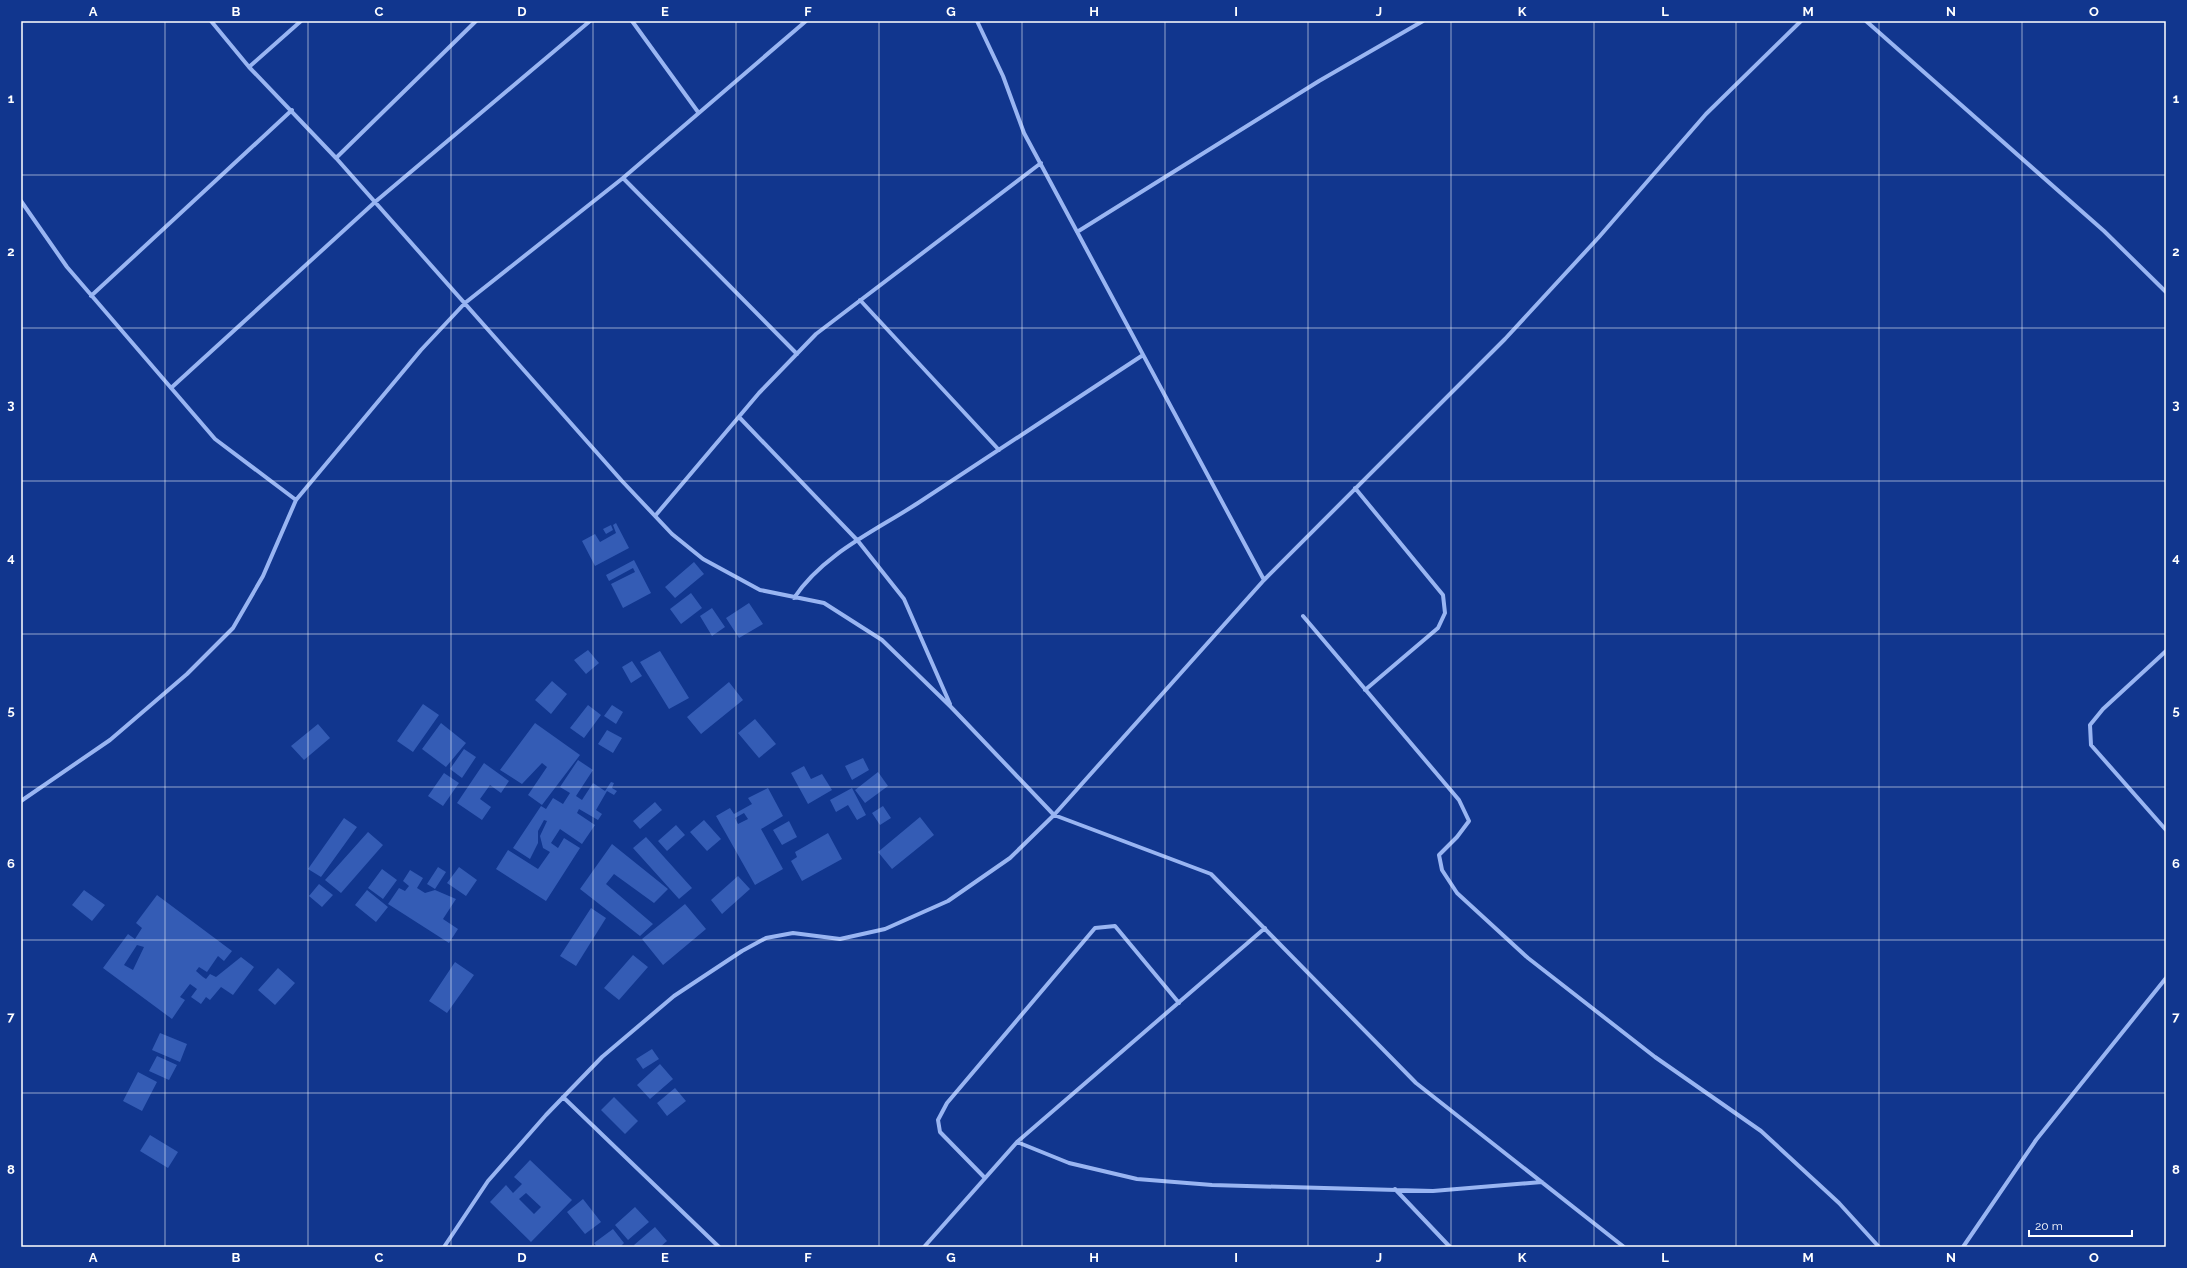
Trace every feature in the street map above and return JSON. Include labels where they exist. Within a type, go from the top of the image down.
[{"type":"street","points":[[211,21],[249,67],[292,110],[336,158],[622,482],[672,534],[703,559],[760,590],[794,598],[824,602],[882,640],[951,707],[1054,815],[1211,874],[1416,1083],[1624,1247]]},
{"type":"street","points":[[249,67],[301,21]]},
{"type":"street","points":[[336,158],[476,21]]},
{"type":"street","points":[[171,388],[375,202],[590,21]]},
{"type":"street","points":[[632,21],[698,112]]},
{"type":"street","points":[[21,801],[110,740],[187,674],[233,628],[263,576],[296,500],[421,350],[465,303],[623,178],[698,112],[806,21]]},
{"type":"street","points":[[978,21],[1002,76],[1024,134],[1041,163],[1264,580]]},
{"type":"street","points":[[1077,232],[1319,82],[1423,21]]},
{"type":"street","points":[[444,1247],[488,1181],[563,1097],[602,1057],[674,996],[742,951],[766,938],[793,933],[840,939],[885,929],[948,901],[1010,858],[1054,815],[1264,580],[1504,339],[1600,236],[1706,114],[1801,21]]},
{"type":"street","points":[[1866,21],[2104,231],[2166,292]]},
{"type":"street","points":[[91,296],[292,110]]},
{"type":"street","points":[[655,516],[739,417],[816,334],[1041,163]]},
{"type":"street","points":[[623,178],[797,354]]},
{"type":"street","points":[[21,201],[67,267],[215,439],[296,500]]},
{"type":"street","points":[[860,300],[999,450]]},
{"type":"street","points":[[794,598],[810,577],[837,553],[999,450],[1143,355]]},
{"type":"street","points":[[739,417],[858,541],[904,599],[951,707]]},
{"type":"street","points":[[1355,488],[1443,595],[1445,613],[1438,628],[1365,690]]},
{"type":"street","points":[[1303,616],[1459,800],[1469,822],[1457,837],[1439,855],[1442,870],[1458,893],[1528,958],[1656,1057],[1761,1131],[1839,1203],[1879,1247]]},
{"type":"street","points":[[2166,651],[2103,709],[2090,726],[2091,745],[2166,830]]},
{"type":"street","points":[[984,1178],[940,1132],[938,1120],[946,1103],[1096,928],[1115,926],[1179,1003]]},
{"type":"street","points":[[924,1247],[1017,1142],[1265,928]]},
{"type":"street","points":[[1963,1247],[2036,1140],[2166,978]]},
{"type":"street","points":[[563,1097],[719,1247]]},
{"type":"street","points":[[1017,1142],[1069,1163],[1137,1179],[1212,1185],[1433,1191],[1542,1182]]},
{"type":"street","points":[[1394,1189],[1450,1247]]},
{"type":"building","points":[[616,523],[629,548],[595,566],[582,541],[595,534],[600,542],[616,533],[613,525]]},
{"type":"building","points":[[611,525],[613,530],[606,534],[603,529]]},
{"type":"building","points":[[634,560],[651,593],[623,608],[611,584],[635,572],[633,568],[609,581],[606,575]]},
{"type":"building","points":[[694,562],[704,574],[675,598],[665,587]]},
{"type":"building","points":[[691,593],[702,608],[681,624],[670,609]]},
{"type":"building","points":[[749,603],[763,624],[739,638],[726,618]]},
{"type":"building","points":[[712,608],[725,627],[712,636],[700,616]]},
{"type":"building","points":[[588,650],[599,663],[586,674],[574,660]]},
{"type":"building","points":[[660,651],[689,698],[669,709],[640,662]]},
{"type":"building","points":[[632,661],[642,676],[631,683],[622,667]]},
{"type":"building","points":[[552,681],[567,694],[551,714],[535,700]]},
{"type":"building","points":[[729,682],[743,700],[701,734],[687,717]]},
{"type":"building","points":[[423,704],[439,715],[413,752],[397,741]]},
{"type":"building","points":[[588,705],[601,715],[584,738],[570,728]]},
{"type":"building","points":[[612,705],[623,712],[616,724],[604,716]]},
{"type":"building","points":[[755,719],[776,744],[759,758],[738,733]]},
{"type":"building","points":[[441,723],[466,743],[446,767],[422,749]]},
{"type":"building","points":[[535,723],[580,755],[542,805],[528,795],[547,767],[542,763],[522,784],[500,770]]},
{"type":"building","points":[[318,724],[330,738],[304,760],[291,746]]},
{"type":"building","points":[[607,730],[622,738],[613,753],[598,744]]},
{"type":"building","points":[[464,749],[476,757],[462,778],[450,769]]},
{"type":"building","points":[[863,758],[869,770],[852,780],[845,766]]},
{"type":"building","points":[[578,760],[593,770],[576,796],[582,800],[593,783],[605,791],[611,782],[614,783],[612,788],[617,791],[614,795],[607,791],[596,810],[602,814],[598,820],[579,809],[577,813],[595,825],[582,844],[560,829],[551,843],[558,848],[564,838],[580,848],[546,901],[496,869],[508,850],[538,869],[550,852],[543,848],[540,836],[547,821],[544,820],[538,831],[538,843],[530,859],[513,848],[541,806],[546,809],[553,798],[563,804],[570,793],[560,787]]},
{"type":"building","points":[[484,763],[509,781],[501,793],[490,785],[480,799],[491,807],[482,820],[457,803]]},
{"type":"building","points":[[804,766],[811,779],[822,774],[832,790],[808,804],[791,773]]},
{"type":"building","points":[[878,772],[888,786],[865,803],[855,790]]},
{"type":"building","points":[[444,773],[459,783],[443,806],[428,796]]},
{"type":"building","points":[[768,788],[783,816],[761,829],[783,869],[755,885],[716,816],[730,808],[734,814],[752,804],[748,798]],"holes":[[[744,813],[748,819],[738,824],[735,818]]]},
{"type":"building","points":[[852,788],[866,815],[857,820],[848,805],[836,812],[830,800]]},
{"type":"building","points":[[655,802],[662,810],[640,829],[633,821]]},
{"type":"building","points":[[883,806],[891,818],[880,825],[872,813]]},
{"type":"building","points":[[920,817],[934,835],[892,869],[878,852]]},
{"type":"building","points":[[344,818],[357,827],[321,877],[308,869]]},
{"type":"building","points":[[704,820],[721,839],[707,851],[690,832]]},
{"type":"building","points":[[789,821],[797,837],[782,845],[773,830]]},
{"type":"building","points":[[676,825],[685,835],[667,851],[658,841]]},
{"type":"building","points":[[368,832],[383,845],[341,893],[325,880]]},
{"type":"building","points":[[828,833],[842,859],[802,881],[791,861],[797,857],[795,852]]},
{"type":"building","points":[[646,837],[692,888],[679,899],[633,848]]},
{"type":"building","points":[[612,844],[668,889],[654,903],[614,874],[606,884],[653,924],[640,936],[580,889]]},
{"type":"building","points":[[438,867],[446,872],[435,889],[427,884]]},
{"type":"building","points":[[459,867],[477,880],[466,896],[447,883]]},
{"type":"building","points":[[382,869],[397,880],[383,899],[368,888]]},
{"type":"building","points":[[410,870],[423,878],[417,888],[425,893],[435,890],[456,899],[443,919],[458,929],[449,943],[388,904],[399,888],[405,891],[409,886],[403,881]]},
{"type":"building","points":[[738,876],[750,889],[722,914],[711,900]]},
{"type":"building","points":[[319,884],[333,895],[322,907],[309,896]]},
{"type":"building","points":[[84,890],[105,905],[92,921],[72,905]]},
{"type":"building","points":[[367,890],[388,907],[376,922],[355,905]]},
{"type":"building","points":[[157,895],[232,951],[224,961],[218,956],[207,972],[199,967],[196,971],[203,977],[206,979],[210,974],[216,977],[241,957],[254,967],[233,995],[221,987],[210,1000],[206,997],[201,1004],[191,997],[197,989],[190,984],[180,997],[185,1000],[172,1019],[103,968],[128,934],[135,939],[142,928],[136,923]],"holes":[[[137,945],[144,947],[133,970],[124,965]]]},
{"type":"building","points":[[685,904],[706,929],[663,965],[642,939]]},
{"type":"building","points":[[591,908],[606,918],[576,966],[560,956]]},
{"type":"building","points":[[633,955],[648,967],[619,1000],[604,988]]},
{"type":"building","points":[[455,962],[474,975],[447,1013],[429,1001]]},
{"type":"building","points":[[278,968],[295,983],[275,1005],[258,990]]},
{"type":"building","points":[[160,1033],[187,1044],[180,1062],[152,1050]]},
{"type":"building","points":[[652,1049],[659,1059],[643,1069],[636,1059]]},
{"type":"building","points":[[157,1056],[177,1065],[169,1080],[149,1071]]},
{"type":"building","points":[[660,1064],[673,1079],[650,1099],[637,1085]]},
{"type":"building","points":[[138,1072],[157,1082],[142,1111],[123,1101]]},
{"type":"building","points":[[675,1088],[686,1101],[667,1116],[657,1103]]},
{"type":"building","points":[[614,1097],[638,1121],[625,1134],[601,1110]]},
{"type":"building","points":[[150,1135],[178,1152],[168,1168],[140,1151]]},
{"type":"building","points":[[530,1160],[572,1200],[531,1242],[490,1202],[506,1185],[513,1193],[522,1184],[514,1177]],"holes":[[[526,1193],[541,1207],[534,1214],[519,1199]]]},
{"type":"building","points":[[583,1199],[601,1222],[585,1234],[567,1212]]},
{"type":"building","points":[[635,1207],[649,1222],[628,1240],[615,1225]]},
{"type":"building","points":[[655,1227],[667,1241],[660,1247],[635,1247],[634,1245]]},
{"type":"building","points":[[613,1229],[624,1243],[620,1247],[597,1247],[594,1243]]}]
